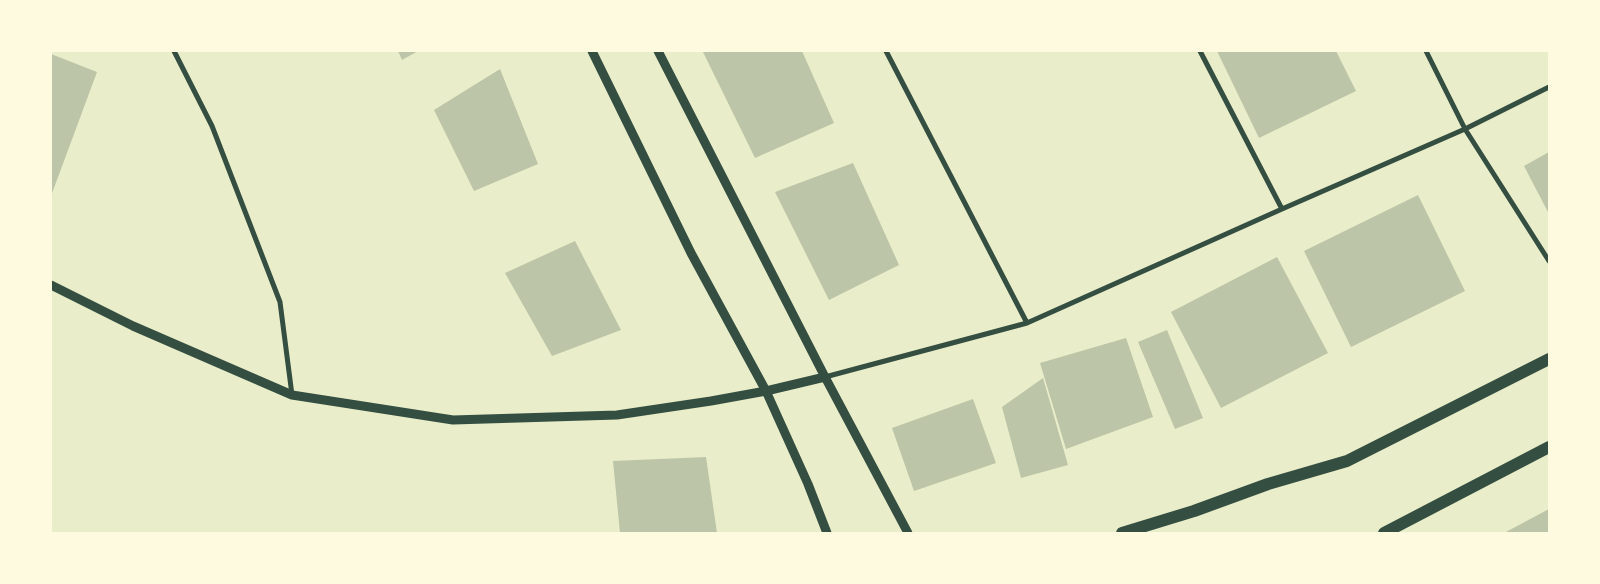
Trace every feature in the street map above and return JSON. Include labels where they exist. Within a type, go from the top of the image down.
[{"type":"main road","points":[[1122,533],[1194,511],[1268,484],[1347,461],[1549,358]]},
{"type":"main road","points":[[1384,533],[1549,447]]},
{"type":"street","points":[[174,51],[212,126],[280,302],[292,394]]},
{"type":"street","points":[[592,51],[691,253],[766,391],[808,484],[827,533]]},
{"type":"street","points":[[658,51],[908,533]]},
{"type":"street","points":[[886,51],[1027,323]]},
{"type":"street","points":[[1200,51],[1282,209]]},
{"type":"street","points":[[1426,51],[1465,129],[1549,261]]},
{"type":"street","points":[[51,285],[133,326],[292,394],[453,420],[618,415],[766,391],[826,377],[1027,323],[1465,129],[1549,87]]},
{"type":"building","points":[[398,51],[418,51],[402,60]]},
{"type":"building","points":[[802,51],[834,123],[755,158],[703,52]]},
{"type":"building","points":[[1217,51],[1336,51],[1356,91],[1259,138]]},
{"type":"building","points":[[51,54],[97,72],[51,196]]},
{"type":"building","points":[[500,69],[538,164],[474,191],[434,110]]},
{"type":"building","points":[[1549,152],[1549,214],[1524,166]]},
{"type":"building","points":[[853,163],[899,265],[829,300],[775,192]]},
{"type":"building","points":[[1418,195],[1465,291],[1351,347],[1304,251]]},
{"type":"building","points":[[575,241],[621,330],[552,356],[505,273]]},
{"type":"building","points":[[1277,257],[1328,353],[1221,408],[1171,312]]},
{"type":"building","points":[[1167,330],[1203,418],[1175,429],[1138,342]]},
{"type":"building","points":[[1126,338],[1153,417],[1066,449],[1040,363]]},
{"type":"building","points":[[1043,378],[1068,465],[1021,478],[1002,407]]},
{"type":"building","points":[[973,399],[996,463],[914,491],[892,428]]},
{"type":"building","points":[[706,457],[717,533],[620,533],[613,461]]},
{"type":"building","points":[[1549,509],[1549,533],[1504,533]]}]
